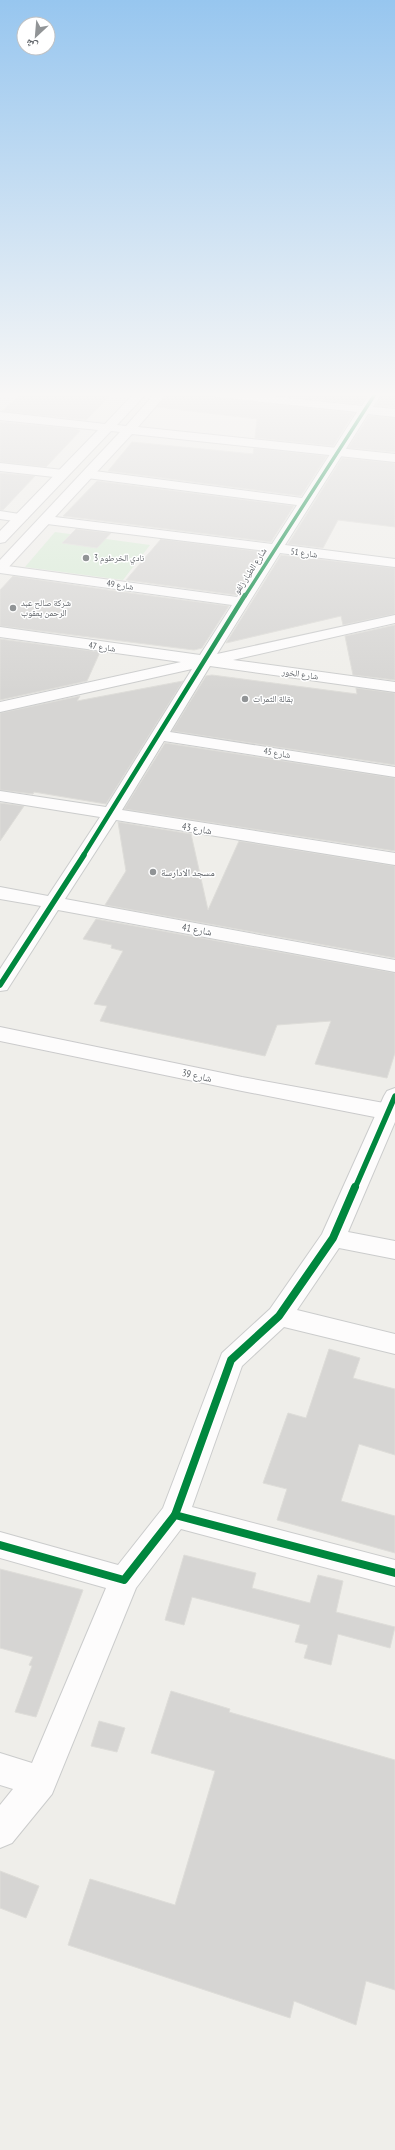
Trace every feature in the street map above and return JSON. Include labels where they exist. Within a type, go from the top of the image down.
[{"type":"street","points":[[0,539],[46,491]]},
{"type":"street","points":[[0,569],[72,491]]},
{"type":"street","points":[[222,491],[305,502]]},
{"type":"street","name":"شارع الطيار زلفو","points":[[0,985],[110,814],[241,602],[312,491]]},
{"type":"street","points":[[0,515],[21,518]]},
{"type":"street","name":"شارع 51","points":[[47,520],[275,550],[395,563]]},
{"type":"street","name":"شارع 49","points":[[0,569],[241,602]]},
{"type":"street","points":[[0,707],[395,619]]},
{"type":"street","name":"شارع 47","points":[[0,632],[205,662]]},
{"type":"street","name":"شارع الخور","points":[[205,662],[395,687]]},
{"type":"street","name":"شارع 45","points":[[159,735],[395,772]]},
{"type":"street","name":"شارع 43","points":[[0,796],[395,859]]},
{"type":"street","name":"شارع 41","points":[[0,893],[395,966]]},
{"type":"street","name":"شارع 39","points":[[0,1034],[242,1084],[393,1107]]},
{"type":"street","points":[[0,1831],[40,1782],[124,1580],[175,1515],[231,1360],[280,1316],[333,1238],[393,1107]]},
{"type":"street","points":[[333,1238],[395,1250]]},
{"type":"street","points":[[280,1316],[395,1344]]},
{"type":"street","points":[[175,1515],[395,1573]]},
{"type":"street","points":[[0,1545],[124,1580]]},
{"type":"street","points":[[0,1769],[40,1782]]},
{"type":"green space","name":"نادي الخرطوم 3","points":[[55,532],[150,545],[123,580],[25,567]]},
{"type":"building","points":[[0,491],[21,491],[3,510],[0,510]]},
{"type":"building","points":[[87,491],[178,491],[294,506],[271,542],[63,516]]},
{"type":"building","points":[[265,491],[304,491],[301,496]]},
{"type":"building","points":[[321,491],[395,491],[395,527],[338,520],[323,548],[288,544]]},
{"type":"building","points":[[76,529],[111,533],[97,548],[62,543]]},
{"type":"building","points":[[161,539],[264,552],[236,595],[126,580]]},
{"type":"building","points":[[281,555],[395,568],[395,614],[343,625],[341,616],[226,643]]},
{"type":"building","points":[[13,576],[229,606],[202,648],[194,650],[0,626],[0,590]]},
{"type":"building","points":[[395,625],[395,680],[353,675],[345,636]]},
{"type":"building","points":[[0,639],[100,652],[87,681],[0,700]]},
{"type":"building","points":[[212,675],[357,694],[356,688],[395,693],[395,765],[172,731],[206,676]]},
{"type":"building","points":[[183,681],[106,804],[34,792],[33,794],[0,790],[0,713],[80,696],[77,701]]},
{"type":"building","points":[[165,743],[395,778],[395,851],[124,809]]},
{"type":"building","points":[[0,803],[24,806],[0,841]]},
{"type":"building","points":[[118,822],[191,834],[208,910],[239,841],[395,866],[395,958],[105,905],[126,871]]},
{"type":"building","points":[[96,919],[395,973],[395,1053],[387,1078],[315,1064],[331,1021],[277,1025],[265,1056],[100,1021],[107,1006],[94,1004],[123,951],[111,948],[112,945],[83,939]]},
{"type":"building","points":[[329,1349],[360,1358],[353,1378],[395,1389],[395,1455],[359,1444],[341,1501],[395,1516],[395,1553],[277,1520],[287,1489],[263,1483],[288,1413],[306,1418]]},
{"type":"building","points":[[184,1555],[256,1573],[252,1588],[310,1603],[318,1575],[343,1581],[336,1612],[395,1627],[390,1648],[338,1634],[331,1665],[304,1658],[308,1645],[295,1642],[300,1625],[192,1597],[184,1625],[165,1620]]},
{"type":"building","points":[[0,1569],[83,1590],[36,1717],[15,1712],[32,1666],[29,1665],[33,1657],[0,1648]]},
{"type":"building","points":[[171,1691],[230,1709],[229,1712],[395,1760],[395,1990],[366,1981],[356,2025],[294,2001],[290,2018],[68,1945],[90,1879],[175,1905],[215,1771],[151,1753]]},
{"type":"building","points":[[99,1721],[125,1728],[117,1752],[91,1746]]},
{"type":"building","points":[[0,1871],[39,1886],[26,1918],[0,1908]]},
{"type":"cycle path","points":[[0,985],[110,815],[241,602],[312,491]]},
{"type":"cycle path","points":[[175,1515],[231,1360],[279,1316],[333,1238],[395,1096]]},
{"type":"cycle path","points":[[0,1545],[124,1580],[175,1515],[395,1573]]},
{"type":"place","name":"نادي الخرطوم 3","points":[[86,558]]},
{"type":"place","name":"شركة صالح عبد الرحمن يعقوب","points":[[13,608]]},
{"type":"place","name":"بقالة الثمرات","points":[[245,699]]},
{"type":"place","name":"مسجد الادارسة","points":[[153,872]]}]
